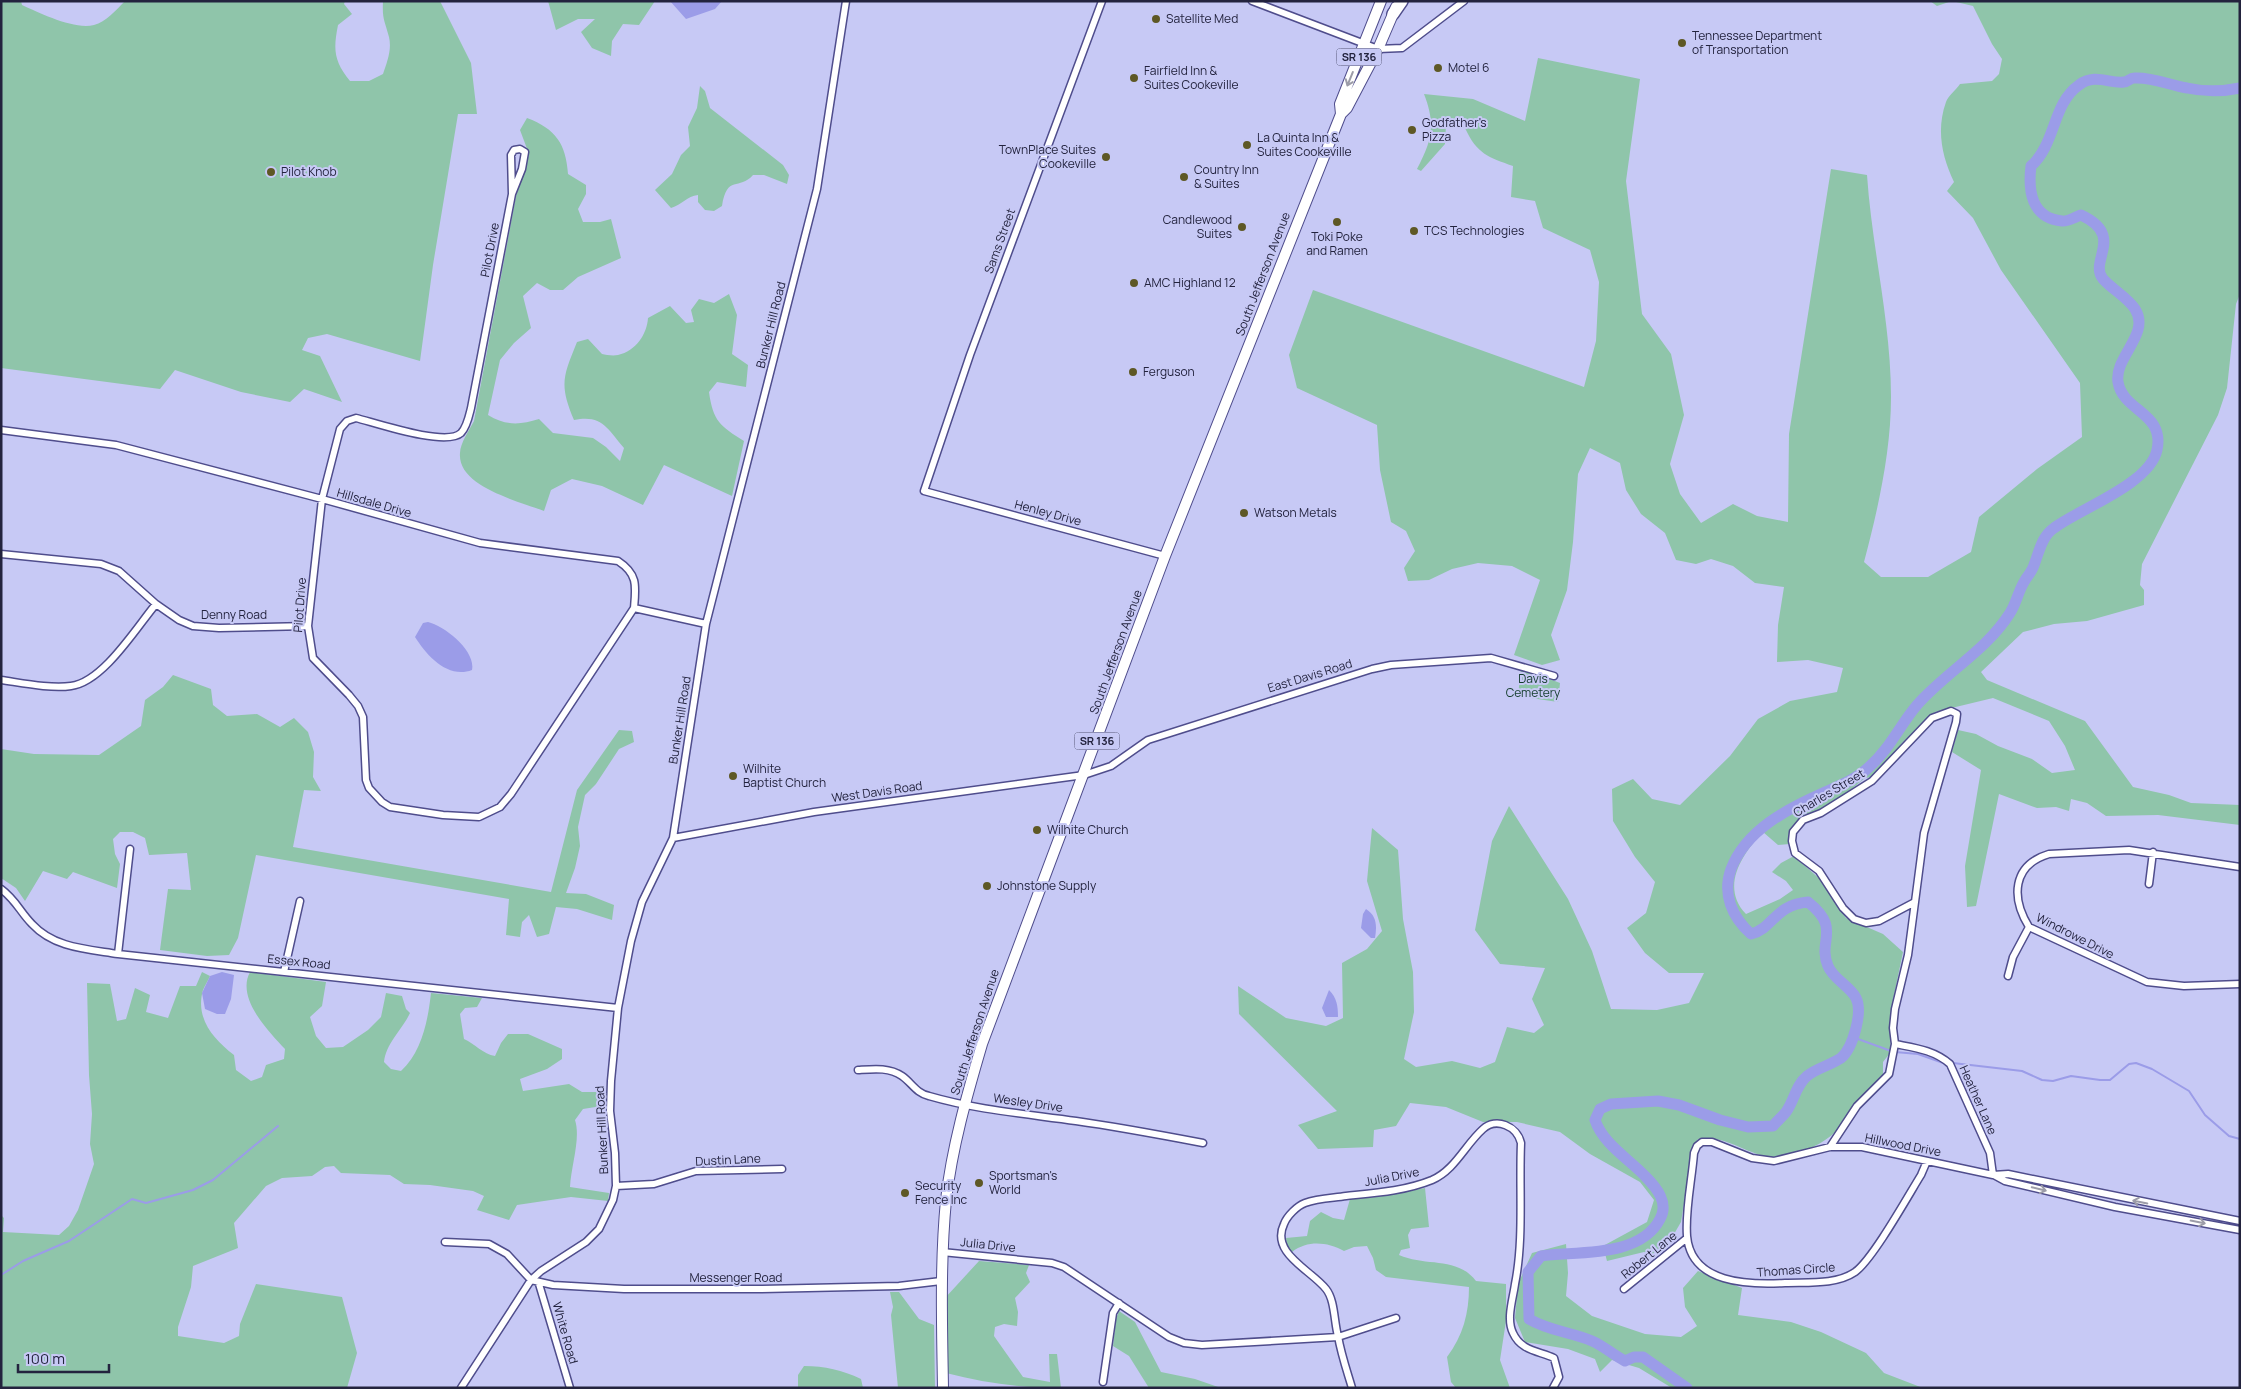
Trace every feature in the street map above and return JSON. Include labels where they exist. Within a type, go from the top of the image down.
[{"type":"highway","points":[[1393,14],[1402,1]]},
{"type":"main road","name":"South Jefferson Avenue","points":[[1341,114],[1340,104],[1381,1]]},
{"type":"main road","name":"South Jefferson Avenue","points":[[943,1388],[941,1282],[947,1199],[964,1104],[1000,993],[1084,775],[1165,556],[1341,114],[1347,108],[1378,49],[1398,1]]},
{"type":"street","name":"Bunker Hill Road","points":[[461,1388],[531,1280],[541,1270],[586,1242],[600,1229],[609,1213],[616,1186],[615,1153],[610,1111],[610,1082],[618,1008],[636,919],[673,838],[706,624],[817,189],[846,1]]},
{"type":"street","name":"Sams Street","points":[[924,491],[970,355],[1102,1]]},
{"type":"street","points":[[1252,1],[1378,49],[1402,48],[1464,1]]},
{"type":"street","name":"Pilot Drive","points":[[512,194],[511,155],[514,150],[520,149],[525,152],[522,169],[512,194],[467,424],[460,434],[449,437],[433,437],[356,418],[347,421],[340,429],[322,499],[308,626],[313,658],[350,695],[363,717],[366,780],[374,795],[390,807],[413,812],[479,816],[500,807],[511,794],[634,608]]},
{"type":"street","name":"Hillsdale Drive","points":[[1,430],[116,446],[322,499],[480,544],[618,561],[628,568],[634,578],[636,590],[634,608]]},
{"type":"street","name":"Henley Drive","points":[[924,491],[1165,556]]},
{"type":"street","name":"Denny Road","points":[[1,554],[101,564],[119,571],[156,604],[179,620],[193,626],[219,628],[308,626]]},
{"type":"street","points":[[1,680],[70,686],[86,682],[100,671],[156,604]]},
{"type":"street","points":[[634,608],[706,624]]},
{"type":"street","name":"East Davis Road","points":[[1084,775],[1111,766],[1148,740],[1372,669],[1409,664],[1490,658],[1554,676]]},
{"type":"street","name":"Charles Street","points":[[1830,1147],[1861,1102],[1890,1074],[1895,1044],[1893,1028],[1895,1009],[1908,955],[1924,834],[1956,722],[1957,714],[1951,711],[1932,718],[1872,781],[1828,810],[1804,820],[1793,832],[1792,841],[1795,853],[1819,871],[1843,908],[1854,919],[1866,923],[1879,921],[1914,902]]},
{"type":"street","name":"West Davis Road","points":[[673,838],[814,812],[1084,775]]},
{"type":"street","points":[[118,954],[130,849]]},
{"type":"street","name":"Windrowe Drive","points":[[2240,867],[2153,852],[2106,851],[2049,854],[2038,857],[2022,874],[2018,885],[2019,907],[2029,927],[2147,982],[2184,986],[2240,984]]},
{"type":"street","points":[[2149,884],[2153,852]]},
{"type":"street","name":"Essex Road","points":[[1,889],[14,899],[29,922],[49,939],[74,946],[118,954],[618,1008]]},
{"type":"street","points":[[284,972],[300,901]]},
{"type":"street","points":[[2008,976],[2013,957],[2029,927]]},
{"type":"street","name":"Heather Lane","points":[[1895,1044],[1927,1050],[1940,1055],[1950,1064],[1990,1153],[1993,1174]]},
{"type":"street","name":"Wesley Drive","points":[[858,1070],[889,1070],[903,1077],[911,1086],[928,1096],[964,1104],[1123,1128],[1203,1143]]},
{"type":"street","name":"Julia Drive","points":[[1352,1388],[1328,1291],[1315,1276],[1286,1252],[1280,1239],[1283,1224],[1303,1204],[1316,1200],[1376,1193],[1417,1185],[1435,1179],[1450,1168],[1484,1127],[1498,1124],[1513,1127],[1519,1135],[1521,1143],[1520,1254],[1510,1321],[1512,1332],[1518,1342],[1529,1350],[1544,1353],[1554,1358],[1559,1377],[1553,1388]]},
{"type":"street","name":"Hillwood Drive","points":[[1687,1238],[1694,1153],[1697,1146],[1702,1142],[1712,1142],[1752,1158],[1774,1161],[1830,1147],[1875,1149],[1927,1161],[1993,1174],[2008,1174],[2240,1221]]},
{"type":"street","name":"Thomas Circle","points":[[1687,1238],[1696,1259],[1702,1267],[1731,1281],[1763,1284],[1818,1282],[1845,1277],[1855,1272],[1868,1258],[1917,1181],[1927,1161]]},
{"type":"street","name":"Dustin Lane","points":[[616,1186],[654,1184],[696,1172],[782,1169]]},
{"type":"street","name":"Hillwood Drive","points":[[1993,1174],[2005,1181],[2106,1205],[2240,1230]]},
{"type":"street","name":"Robert Lane","points":[[1624,1289],[1687,1238]]},
{"type":"street","name":"Messenger Road","points":[[445,1242],[476,1242],[498,1248],[531,1280],[539,1284],[624,1289],[759,1290],[899,1286],[941,1282]]},
{"type":"street","name":"Julia Drive","points":[[942,1252],[1052,1263],[1064,1267],[1169,1337],[1184,1343],[1211,1345],[1338,1337]]},
{"type":"street","name":"White Road","points":[[539,1284],[570,1388]]},
{"type":"street","points":[[1103,1382],[1113,1313],[1119,1303]]},
{"type":"street","points":[[1338,1337],[1396,1318]]},
{"type":"green space","points":[[1,1],[21,1],[22,5],[47,16],[67,23],[86,26],[103,21],[125,1],[345,1],[344,4],[352,14],[338,25],[336,55],[350,81],[369,81],[383,74],[389,51],[390,42],[383,17],[383,1],[440,1],[471,63],[477,114],[458,114],[433,265],[420,361],[327,334],[308,338],[302,350],[320,356],[342,402],[304,389],[290,402],[241,392],[175,370],[160,389],[1,368]]},
{"type":"green space","points":[[548,1],[655,1],[639,25],[623,24],[612,41],[611,56],[592,48],[581,32],[595,19],[578,19],[556,30]]},
{"type":"green space","points":[[1930,1],[1952,1],[1937,6]]},
{"type":"green space","points":[[1952,1],[2240,1],[2240,294],[2236,304],[2227,388],[2218,415],[2142,564],[2140,585],[2144,590],[2144,605],[2087,621],[2054,624],[2023,632],[1981,672],[1987,680],[2085,721],[2133,787],[2169,795],[2191,803],[2240,805],[2240,825],[2158,815],[2106,816],[2087,803],[2071,799],[2069,811],[2056,807],[2037,808],[1999,794],[1976,906],[1967,907],[1965,866],[1981,770],[1952,752],[1958,730],[1976,734],[1998,746],[2032,759],[2052,773],[2075,770],[2065,746],[2049,721],[1993,698],[1935,712],[1902,743],[1890,761],[1873,777],[1865,778],[1833,804],[1793,825],[1790,844],[1778,845],[1763,832],[1742,860],[1734,882],[1738,904],[1746,914],[1780,899],[1793,890],[1786,881],[1772,872],[1781,863],[1794,856],[1822,881],[1846,918],[1883,934],[1903,952],[1893,1000],[1890,1053],[1883,1062],[1883,1079],[1860,1098],[1832,1135],[1809,1149],[1800,1153],[1772,1157],[1755,1153],[1724,1141],[1707,1138],[1698,1139],[1693,1147],[1681,1222],[1670,1241],[1652,1255],[1644,1252],[1607,1261],[1603,1246],[1647,1222],[1654,1200],[1640,1182],[1590,1154],[1560,1132],[1517,1122],[1483,1122],[1446,1107],[1410,1103],[1396,1126],[1374,1130],[1373,1147],[1318,1149],[1298,1125],[1337,1111],[1239,1014],[1238,986],[1286,1018],[1326,1026],[1343,1018],[1342,963],[1367,949],[1382,931],[1367,881],[1372,828],[1398,850],[1403,919],[1413,972],[1414,1012],[1404,1059],[1416,1067],[1452,1061],[1480,1068],[1495,1062],[1507,1027],[1534,1033],[1544,1025],[1532,999],[1545,968],[1500,964],[1475,930],[1492,841],[1509,806],[1568,899],[1592,951],[1611,1009],[1657,1010],[1689,1003],[1704,973],[1669,973],[1645,953],[1627,928],[1646,913],[1655,882],[1635,857],[1613,821],[1612,789],[1633,779],[1652,799],[1680,805],[1730,756],[1758,719],[1790,701],[1837,692],[1843,668],[1808,660],[1777,662],[1778,625],[1784,587],[1755,583],[1733,566],[1711,559],[1696,564],[1676,560],[1665,533],[1641,514],[1626,490],[1620,463],[1590,448],[1578,474],[1567,590],[1551,635],[1560,660],[1542,665],[1514,655],[1540,580],[1512,566],[1478,563],[1452,569],[1429,580],[1408,581],[1404,568],[1415,551],[1406,531],[1391,522],[1380,470],[1377,425],[1297,388],[1289,355],[1313,290],[1584,387],[1596,341],[1599,282],[1590,250],[1543,228],[1535,201],[1511,197],[1513,166],[1484,153],[1474,144],[1465,128],[1446,125],[1445,144],[1421,171],[1417,169],[1431,132],[1430,115],[1424,94],[1473,99],[1525,121],[1538,58],[1640,79],[1626,181],[1642,314],[1671,354],[1684,415],[1670,464],[1680,494],[1701,523],[1733,504],[1757,516],[1788,522],[1789,434],[1831,169],[1867,175],[1869,203],[1885,313],[1891,397],[1889,439],[1883,480],[1864,562],[1881,577],[1928,577],[1971,552],[1979,517],[2037,469],[2082,437],[2080,383],[2001,270],[1973,218],[1947,191],[1954,182],[1946,163],[1941,133],[1943,112],[1948,97],[1960,84],[1992,81],[1999,74],[2002,59],[1992,44],[1973,6]]},
{"type":"green space","points":[[700,86],[705,91],[710,108],[783,165],[789,175],[787,184],[764,175],[753,175],[748,180],[730,186],[724,196],[722,206],[714,211],[705,210],[698,202],[698,195],[671,208],[655,190],[672,174],[681,155],[690,146],[688,127],[697,108]]},
{"type":"green space","points":[[527,118],[545,127],[558,139],[565,154],[568,174],[586,185],[586,194],[578,209],[583,222],[600,222],[611,219],[621,258],[578,277],[563,290],[550,290],[537,283],[523,296],[531,328],[514,343],[500,360],[488,415],[507,423],[539,419],[553,433],[593,438],[606,447],[620,461],[624,448],[609,429],[598,421],[591,419],[574,420],[569,408],[566,398],[565,381],[577,342],[588,339],[602,354],[618,355],[635,346],[643,336],[648,318],[670,306],[686,323],[694,322],[691,310],[699,299],[714,303],[729,294],[737,315],[732,354],[748,365],[746,387],[717,382],[709,392],[713,410],[719,422],[723,427],[744,441],[732,496],[664,465],[643,505],[602,486],[572,479],[551,490],[544,511],[506,497],[479,484],[468,475],[462,465],[460,449],[474,421],[516,196],[529,154],[520,130]]},
{"type":"green space","name":"Davis Cemetery","points":[[1521,668],[1560,683],[1558,702],[1518,696]]},
{"type":"green space","points":[[173,675],[211,689],[213,705],[227,716],[257,714],[280,727],[294,718],[308,732],[314,752],[313,777],[321,791],[304,790],[293,847],[551,892],[577,790],[619,730],[632,731],[634,742],[619,749],[596,784],[585,795],[578,827],[580,846],[566,893],[586,894],[614,905],[612,920],[577,909],[556,907],[549,934],[537,937],[529,915],[522,922],[520,937],[506,935],[509,899],[256,855],[238,938],[229,955],[207,956],[160,950],[168,889],[191,890],[187,853],[149,855],[145,838],[133,832],[120,832],[113,839],[115,854],[120,864],[117,888],[73,872],[67,879],[43,871],[25,901],[16,888],[1,878],[1,749],[34,754],[99,755],[141,726],[145,700],[163,687]]},
{"type":"green space","points":[[202,972],[210,976],[203,990],[201,1000],[204,1019],[213,1035],[234,1055],[236,1070],[251,1081],[262,1077],[266,1065],[284,1059],[285,1049],[263,1024],[250,1003],[247,982],[250,972],[326,982],[322,1006],[310,1017],[316,1036],[326,1048],[343,1047],[368,1030],[381,1017],[386,993],[402,996],[406,1009],[410,1013],[391,1043],[384,1062],[391,1069],[401,1071],[414,1055],[423,1035],[431,993],[482,998],[477,1007],[465,1008],[460,1014],[464,1039],[495,1056],[508,1034],[528,1034],[562,1049],[562,1059],[547,1069],[520,1079],[523,1091],[569,1084],[582,1092],[607,1092],[608,1105],[583,1109],[575,1120],[577,1135],[570,1187],[609,1193],[608,1201],[571,1197],[517,1205],[509,1220],[477,1210],[484,1196],[473,1191],[430,1185],[404,1184],[390,1175],[341,1173],[334,1166],[325,1167],[312,1176],[282,1178],[266,1186],[234,1223],[238,1248],[193,1266],[191,1287],[178,1327],[178,1336],[224,1343],[239,1336],[240,1324],[256,1284],[342,1297],[357,1353],[347,1388],[1,1388],[1,1215],[4,1218],[3,1232],[59,1235],[69,1226],[78,1210],[94,1164],[90,1144],[92,1114],[89,1075],[87,983],[110,984],[117,1021],[126,1019],[135,988],[150,995],[146,1012],[168,1018],[180,986],[196,986]]},
{"type":"green space","points":[[1425,1188],[1429,1227],[1411,1229],[1408,1235],[1410,1248],[1401,1250],[1399,1255],[1409,1259],[1460,1268],[1476,1281],[1506,1284],[1506,1321],[1500,1360],[1510,1388],[1456,1388],[1451,1382],[1447,1357],[1453,1349],[1464,1324],[1468,1306],[1469,1287],[1386,1277],[1376,1270],[1367,1246],[1354,1247],[1344,1251],[1324,1244],[1311,1244],[1292,1252],[1287,1245],[1286,1238],[1307,1236],[1310,1221],[1321,1212],[1333,1218],[1344,1220],[1350,1199],[1377,1197]]},
{"type":"green space","points":[[1566,1244],[1568,1273],[1566,1296],[1592,1316],[1645,1334],[1681,1337],[1697,1326],[1685,1307],[1683,1288],[1698,1271],[1742,1288],[1738,1315],[1791,1322],[1821,1332],[1866,1353],[1884,1373],[1923,1388],[1672,1388],[1639,1368],[1612,1360],[1600,1372],[1595,1359],[1568,1349],[1525,1342],[1515,1318],[1518,1284],[1532,1253]]},
{"type":"green space","points":[[979,1261],[1029,1265],[1026,1273],[1030,1282],[1015,1298],[1018,1312],[1017,1326],[1004,1324],[995,1327],[994,1336],[1023,1377],[1050,1382],[1049,1354],[1057,1354],[1061,1388],[1003,1384],[974,1380],[946,1373],[945,1298]]},
{"type":"green space","points":[[890,1292],[899,1292],[919,1319],[934,1325],[935,1388],[898,1388],[891,1315],[893,1307]]},
{"type":"green space","points":[[1119,1311],[1135,1322],[1161,1372],[1195,1379],[1221,1388],[1149,1388],[1129,1356],[1113,1346],[1116,1319]]},
{"type":"green space","points":[[804,1366],[833,1369],[847,1373],[861,1379],[863,1388],[798,1387],[798,1375]]},
{"type":"water","points":[[670,1],[722,1],[715,9],[686,19]]},
{"type":"water","points":[[423,623],[435,624],[458,640],[469,655],[472,670],[463,672],[447,669],[432,658],[415,637]]},
{"type":"water","points":[[1366,909],[1374,918],[1375,938],[1371,938],[1361,928],[1363,914]]},
{"type":"water","points":[[222,972],[234,975],[231,999],[225,1014],[217,1014],[205,1009],[202,993],[210,976]]},
{"type":"water","points":[[1329,990],[1336,1002],[1338,1017],[1326,1017],[1322,1008]]},
{"type":"waterway","points":[[1687,1388],[1643,1357],[1634,1357],[1625,1361],[1592,1341],[1544,1326],[1529,1319],[1528,1272],[1541,1256],[1606,1250],[1623,1247],[1638,1241],[1651,1232],[1660,1219],[1663,1207],[1660,1196],[1639,1170],[1610,1144],[1599,1129],[1595,1120],[1600,1109],[1611,1104],[1658,1101],[1679,1105],[1720,1120],[1748,1127],[1773,1126],[1786,1112],[1803,1080],[1815,1071],[1841,1058],[1845,1053],[1856,1030],[1858,1004],[1850,990],[1830,971],[1825,957],[1827,934],[1824,920],[1808,902],[1797,904],[1788,907],[1765,927],[1751,934],[1734,913],[1730,904],[1728,878],[1731,869],[1747,843],[1769,822],[1796,806],[1853,779],[1876,760],[1928,693],[1978,650],[2000,627],[2012,609],[2033,567],[2041,545],[2050,531],[2128,485],[2152,462],[2157,450],[2158,437],[2155,428],[2127,400],[2121,392],[2118,382],[2118,373],[2136,336],[2139,318],[2132,305],[2103,279],[2100,272],[2104,240],[2101,231],[2094,223],[2081,215],[2064,221],[2052,219],[2044,215],[2038,209],[2031,193],[2031,166],[2045,147],[2059,113],[2070,93],[2079,85],[2097,79],[2125,82],[2133,78],[2141,78],[2207,91],[2240,88]]},
{"type":"waterway","points":[[1852,1039],[1858,1039],[1891,1051]]},
{"type":"waterway","points":[[1895,1052],[1918,1054],[1946,1064]]},
{"type":"waterway","points":[[1953,1063],[2022,1071],[2042,1080],[2053,1081],[2071,1076],[2110,1080],[2129,1064],[2136,1063],[2152,1069],[2189,1091],[2205,1115],[2229,1136],[2240,1139]]},
{"type":"waterway","points":[[1,1275],[23,1261],[69,1241],[132,1199],[146,1203],[193,1190],[213,1180],[278,1126]]},
{"type":"place","name":"Satellite Med","points":[[1156,19]]},
{"type":"place","name":"Tennessee Department of Transportation","points":[[1682,43]]},
{"type":"place","name":"Motel 6","points":[[1438,68]]},
{"type":"place","name":"Fairfield Inn & Suites Cookeville","points":[[1134,78]]},
{"type":"place","name":"Godfather's Pizza","points":[[1412,130]]},
{"type":"place","name":"La Quinta Inn & Suites Cookeville","points":[[1247,145]]},
{"type":"place","name":"TownPlace Suites Cookeville","points":[[1106,157]]},
{"type":"place","name":"Pilot Knob","points":[[271,172]]},
{"type":"place","name":"Country Inn & Suites","points":[[1184,177]]},
{"type":"place","name":"Toki Poke and Ramen","points":[[1337,222]]},
{"type":"place","name":"Candlewood Suites","points":[[1242,227]]},
{"type":"place","name":"TCS Technologies","points":[[1414,231]]},
{"type":"place","name":"AMC Highland 12","points":[[1134,283]]},
{"type":"place","name":"Ferguson","points":[[1133,372]]},
{"type":"place","name":"Watson Metals","points":[[1244,513]]},
{"type":"place","name":"Wilhite Baptist Church","points":[[733,776]]},
{"type":"place","name":"Wilhite Church","points":[[1037,830]]},
{"type":"place","name":"Johnstone Supply","points":[[987,886]]},
{"type":"place","name":"Sportsman's World","points":[[979,1183]]},
{"type":"place","name":"Security Fence Inc","points":[[905,1193]]}]
